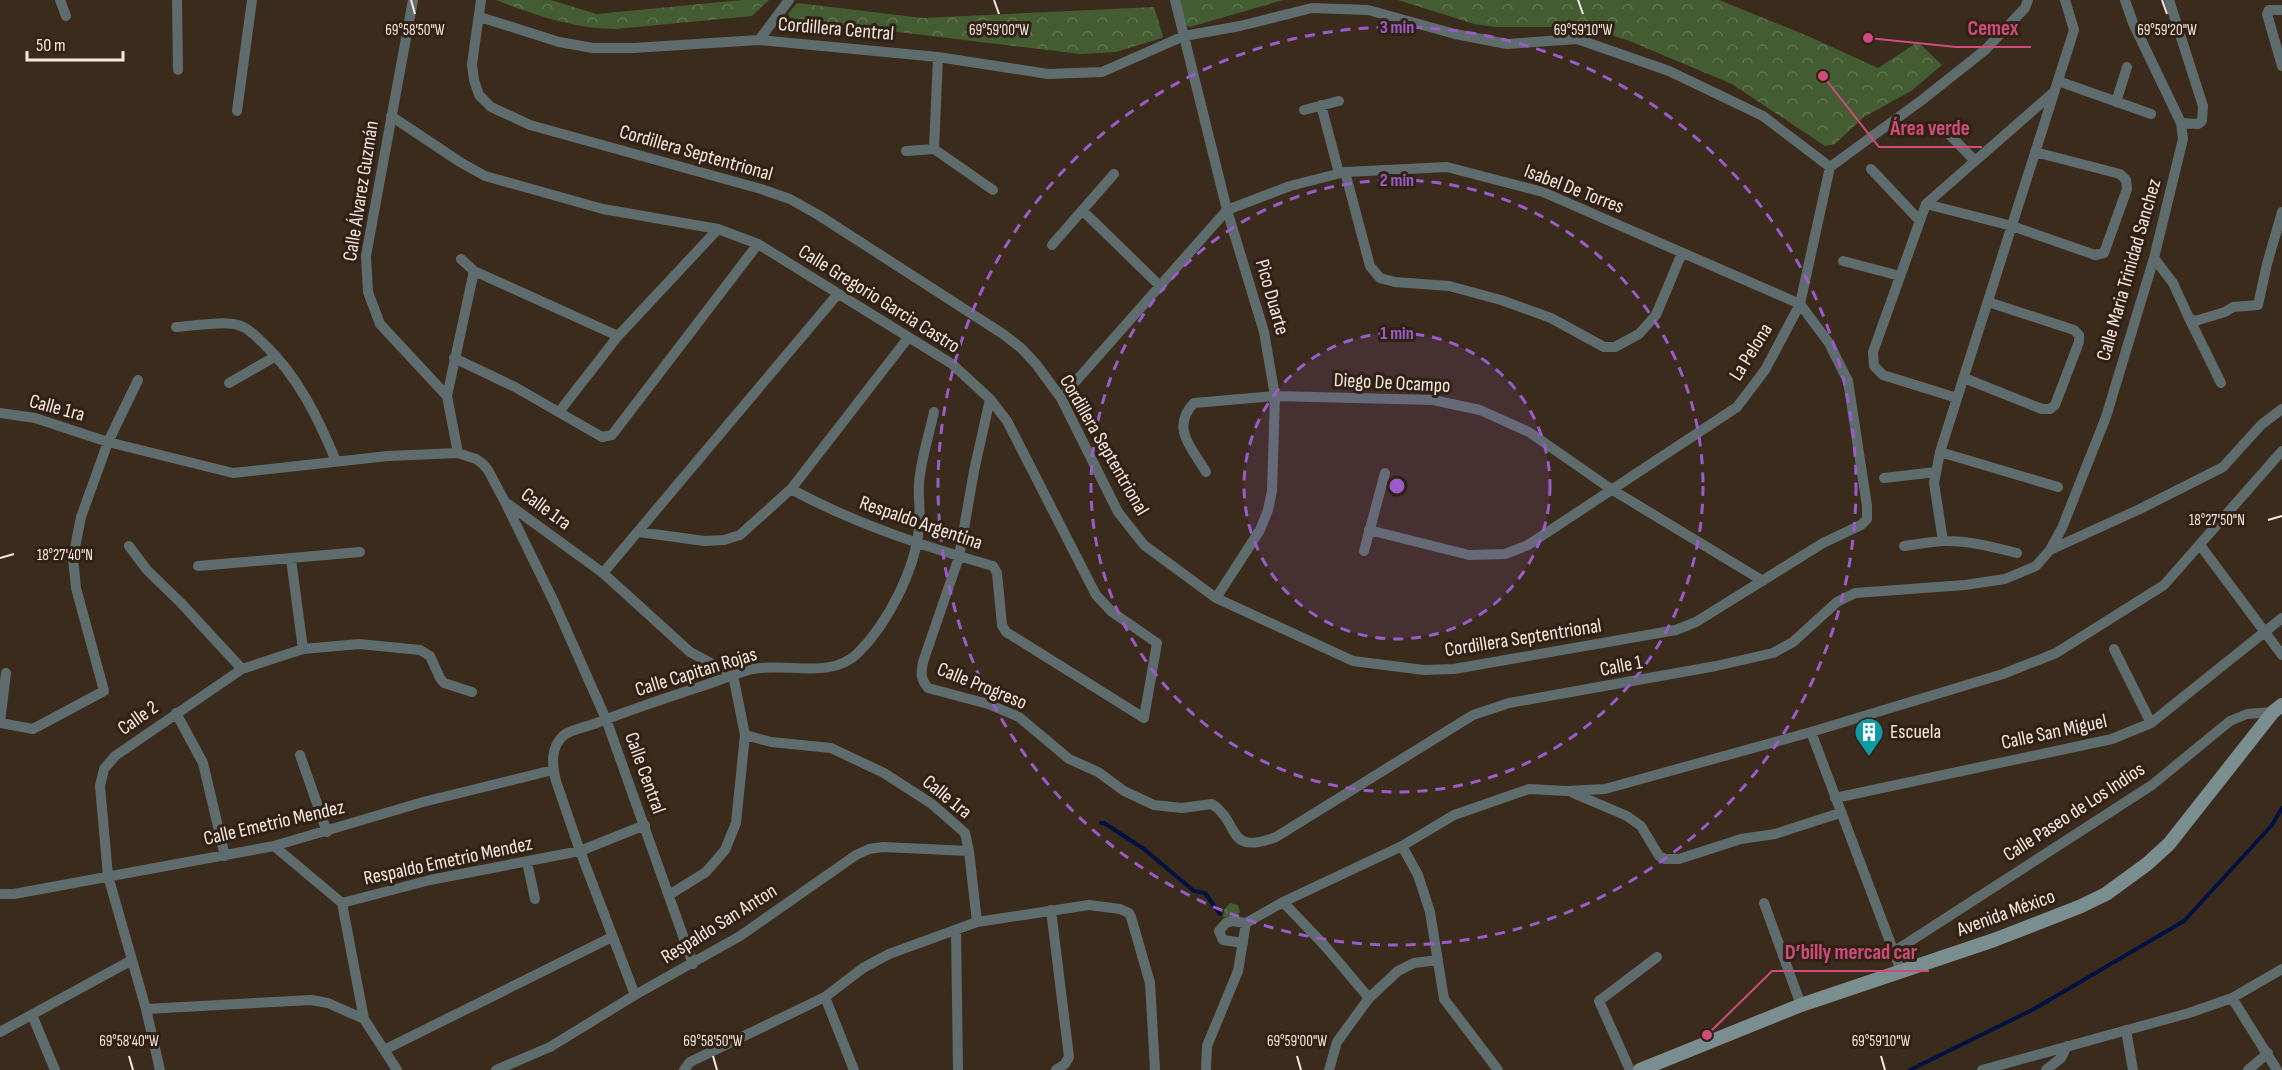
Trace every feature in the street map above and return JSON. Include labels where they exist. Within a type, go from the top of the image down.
[{"type":"street","points":[[60,0],[66,16]]},
{"type":"street","points":[[177,0],[178,70]]},
{"type":"street","points":[[237,111],[252,0]]},
{"type":"street","name":"Calle Álvarez Guzmán","points":[[413,0],[366,256],[368,292],[380,324],[447,396]]},
{"type":"street","name":"Cordillera Septentrional","points":[[481,0],[472,64],[479,95],[491,107],[530,125],[696,169],[790,199],[820,216],[1003,334],[1021,348],[1061,398],[1118,512],[1144,545],[1216,598],[1353,661],[1424,670],[1454,669],[1676,630],[1696,622],[1763,580]]},
{"type":"street","points":[[759,40],[789,0]]},
{"type":"street","name":"Pico Duarte","points":[[1175,0],[1227,210],[1264,332],[1275,396],[1272,491],[1268,510],[1260,530],[1216,598]]},
{"type":"street","points":[[1830,167],[1922,100],[1985,50],[2025,8],[2028,0]]},
{"type":"street","points":[[1943,541],[1934,494],[1940,452],[2074,30],[2065,0]]},
{"type":"street","name":"Calle Maria Trinidad Sanchez","points":[[2050,550],[2062,528],[2106,417],[2154,258],[2183,139],[2181,123],[2133,23],[2125,0]]},
{"type":"street","points":[[2169,0],[2203,106],[2202,121],[2198,124],[2181,123]]},
{"type":"street","name":"Cordillera Central","points":[[480,17],[559,42],[593,48],[633,48],[759,40],[938,57],[1048,74],[1102,72],[1184,36],[1240,26],[1312,8],[1368,10],[1455,34],[1507,44],[1577,39],[1669,71],[1763,116],[1830,167]]},
{"type":"street","points":[[2282,10],[2269,10],[2267,14],[2282,66]]},
{"type":"street","points":[[934,149],[938,57]]},
{"type":"street","points":[[2116,102],[2127,67]]},
{"type":"street","points":[[2056,86],[2151,114]]},
{"type":"street","points":[[1957,398],[1882,375],[1874,366],[1873,352],[1926,204],[2056,86]]},
{"type":"street","points":[[1304,110],[1339,101]]},
{"type":"street","points":[[1321,105],[1370,266],[1380,278],[1395,282],[1449,286],[1501,300],[1551,318],[1604,347],[1615,347],[1639,334],[1656,315],[1682,253]]},
{"type":"street","name":"Calle Gregorio Garcia Castro","points":[[391,116],[485,176],[603,209],[717,229],[758,244],[837,295],[952,364],[990,399],[1007,421],[1079,566],[1096,595],[1112,612],[1157,644],[1144,718]]},
{"type":"street","points":[[1946,131],[1974,161]]},
{"type":"street","points":[[906,151],[934,149],[993,190]]},
{"type":"street","points":[[1926,204],[2012,226],[2095,255],[2104,253],[2127,189],[2126,180],[2120,174],[2035,152]]},
{"type":"street","name":"Isabel De Torres","points":[[1061,398],[1227,210],[1290,186],[1342,172],[1447,167],[1543,192],[1800,304],[1829,343],[1848,381],[1867,519],[1861,525],[1823,543],[1763,580]]},
{"type":"street","name":"La Pelona","points":[[1369,530],[1469,555],[1505,554],[1528,545],[1737,407],[1765,370],[1800,304],[1830,167]]},
{"type":"street","points":[[1871,169],[1920,221]]},
{"type":"street","points":[[1052,245],[1114,174]]},
{"type":"street","points":[[1082,210],[1161,287]]},
{"type":"street","points":[[2189,318],[2195,321],[2225,312],[2233,307],[2258,304],[2282,212]]},
{"type":"street","points":[[559,412],[618,336],[717,229]]},
{"type":"street","points":[[454,358],[515,387],[602,437],[612,435],[758,244]]},
{"type":"street","points":[[2154,258],[2173,283],[2221,383]]},
{"type":"street","points":[[461,259],[474,272],[618,336]]},
{"type":"street","points":[[1843,261],[1900,276]]},
{"type":"street","points":[[458,453],[447,396],[474,272]]},
{"type":"street","points":[[603,573],[837,295]]},
{"type":"street","points":[[1964,378],[2042,409],[2050,409],[2055,405],[2079,342],[2079,335],[2074,330],[1988,302]]},
{"type":"street","points":[[176,327],[231,324],[242,326],[276,356],[308,401],[336,461]]},
{"type":"street","points":[[639,532],[704,541],[724,540],[740,535],[791,489],[908,338]]},
{"type":"street","points":[[229,383],[276,356]]},
{"type":"street","points":[[6,673],[0,723],[28,730],[104,691],[105,687],[76,588],[73,558],[81,517],[108,442],[138,380]]},
{"type":"street","name":"Diego De Ocampo","points":[[1206,472],[1185,436],[1182,423],[1186,412],[1194,403],[1275,396],[1433,400],[1480,410],[1544,441],[1611,489],[1763,580]]},
{"type":"street","name":"Calle Progreso","points":[[990,399],[974,471],[959,557],[920,674],[928,688],[988,704],[1019,717],[1069,759],[1098,772],[1125,791],[1154,805],[1182,808],[1212,804],[1222,810]]},
{"type":"street","points":[[2050,550],[2140,509],[2223,467],[2261,425],[2282,409]]},
{"type":"street","name":"Calle Capitan Rojas","points":[[553,770],[553,752],[565,735],[606,719],[754,669],[827,668],[836,666],[860,651],[892,608],[907,578],[917,544],[920,520],[919,482],[934,412]]},
{"type":"street","name":"Calle 1ra","points":[[0,413],[35,418],[108,442],[233,473],[336,461],[458,453],[476,459],[483,464],[505,502],[603,573],[690,652],[733,675]]},
{"type":"street","points":[[1243,943],[1223,940],[1219,931],[1226,923],[1232,921],[1246,923],[1283,902],[1402,846],[1454,815],[1529,789],[1566,791],[1605,789],[1811,732],[2003,674],[2056,653],[2164,585],[2278,458],[2282,450]]},
{"type":"street","points":[[1940,452],[2058,487]]},
{"type":"street","points":[[1884,478],[1936,472]]},
{"type":"street","points":[[1364,551],[1385,473]]},
{"type":"street","name":"Respaldo Argentina","points":[[791,489],[823,507],[917,544],[996,569],[1002,625],[1006,632],[1144,718]]},
{"type":"street","name":"Calle Central","points":[[505,502],[554,602],[606,719],[693,964]]},
{"type":"street","points":[[1904,546],[1943,541],[1974,543],[2017,553]]},
{"type":"street","points":[[2200,545],[2282,655]]},
{"type":"street","points":[[129,546],[147,570],[242,669]]},
{"type":"street","name":"Calle 1","points":[[1222,810],[1234,835],[1246,842],[1259,843],[1276,837],[1473,716],[1509,704],[1683,673],[1773,653],[1793,642],[1837,602],[1855,594],[1965,585],[2005,579],[2036,566],[2050,550]]},
{"type":"street","points":[[198,566],[360,552]]},
{"type":"street","points":[[291,559],[303,650]]},
{"type":"street","name":"Calle San Miguel","points":[[1835,798],[2112,739],[2151,723],[2282,618]]},
{"type":"street","name":"Calle 2","points":[[160,1070],[146,1009],[108,876],[100,786],[104,769],[115,756],[242,669],[303,650],[359,644],[420,650],[430,656],[444,683],[471,692]]},
{"type":"street","points":[[2114,649],[2151,723]]},
{"type":"street","points":[[669,895],[706,872],[725,850],[736,823],[745,735],[733,675]]},
{"type":"street","name":"Calle Paseo de Los Indios","points":[[1895,951],[2152,785],[2230,721],[2247,714],[2278,708]]},
{"type":"street","name":"Avenida México","points":[[1640,1070],[1801,1005],[1994,940],[2106,894],[2127,880],[2169,844],[2278,708]]},
{"type":"street","points":[[176,713],[203,763],[225,856]]},
{"type":"street","points":[[1811,732],[1901,971]]},
{"type":"street","name":"Calle 1ra","points":[[745,735],[771,742],[831,748],[875,769],[932,804],[965,833],[977,922]]},
{"type":"street","points":[[300,754],[327,832]]},
{"type":"street","points":[[553,770],[580,851],[635,995]]},
{"type":"street","name":"Calle Emetrio Mendez","points":[[0,894],[14,894],[274,846],[423,802],[553,770]]},
{"type":"street","points":[[1566,791],[1627,816],[1641,826],[1659,856],[1665,859],[1679,859],[1741,840],[1775,834],[1840,813]]},
{"type":"street","name":"Respaldo Emetrio Mendez","points":[[274,846],[342,903],[430,880],[580,851],[645,825]]},
{"type":"street","points":[[1402,846],[1421,885],[1430,912],[1444,999],[1498,1070]]},
{"type":"street","name":"Respaldo San Anton","points":[[496,1070],[550,1047],[635,995],[740,936],[856,855],[870,849],[884,847],[969,851]]},
{"type":"street","points":[[527,862],[535,899]]},
{"type":"street","points":[[1283,902],[1325,946],[1369,998]]},
{"type":"street","points":[[342,903],[364,1019],[397,1070]]},
{"type":"street","points":[[1764,903],[1801,1005]]},
{"type":"street","points":[[684,1070],[690,1062],[825,997],[863,968],[911,944],[977,922],[1089,905],[1110,906],[1128,913],[1150,983],[1155,1070]]},
{"type":"street","points":[[1051,910],[1069,1057],[1065,1064],[1056,1070]]},
{"type":"street","points":[[1206,1070],[1207,1046],[1238,971],[1246,923]]},
{"type":"street","points":[[956,930],[958,1070]]},
{"type":"street","points":[[384,1050],[612,937]]},
{"type":"street","points":[[1630,1070],[1599,1001],[1657,957]]},
{"type":"street","points":[[0,1032],[132,960]]},
{"type":"street","points":[[1329,1070],[1337,1042],[1369,998],[1398,971],[1414,963],[1438,960]]},
{"type":"street","points":[[1982,1070],[2189,1013],[2232,998],[2282,969]]},
{"type":"street","points":[[825,997],[854,1070]]},
{"type":"street","points":[[2232,998],[2277,1070]]},
{"type":"street","points":[[146,1009],[311,1000],[328,1003],[364,1019]]},
{"type":"street","points":[[32,1015],[55,1070]]},
{"type":"street","points":[[2126,1030],[2133,1070]]},
{"type":"street","points":[[2046,1070],[2061,1058],[2067,1047]]},
{"type":"street","points":[[2248,1070],[2268,1053]]},
{"type":"green space","points":[[496,0],[551,0],[597,14],[742,0],[769,0],[752,16],[616,29],[586,27],[555,20]]},
{"type":"green space","points":[[1175,0],[1283,0],[1190,27],[1185,25]]},
{"type":"green space","points":[[1398,0],[1719,0],[1808,36],[1878,68],[1918,42],[1942,65],[1911,91],[1864,117],[1835,144],[1825,146],[1732,84],[1627,40],[1577,27],[1494,27],[1474,24]]},
{"type":"green space","points":[[797,3],[923,18],[1154,7],[1163,36],[1116,52],[1081,54],[791,19],[788,14]]},
{"type":"green space","points":[[1230,903],[1238,905],[1240,912],[1236,919],[1223,917],[1224,910]]},
{"type":"waterway","points":[[1910,1070],[2034,1009],[2184,921],[2272,825],[2282,808]]},
{"type":"waterway","points":[[1101,823],[1144,849],[1194,891],[1205,893],[1220,914]]},
{"type":"place","name":"Cemex","points":[[1868,38]]},
{"type":"place","name":"Área verde","points":[[1823,76]]},
{"type":"place","name":"Escuela","points":[[1869,758]]},
{"type":"place","name":"D’billy mercad car","points":[[1707,1035]]}]
